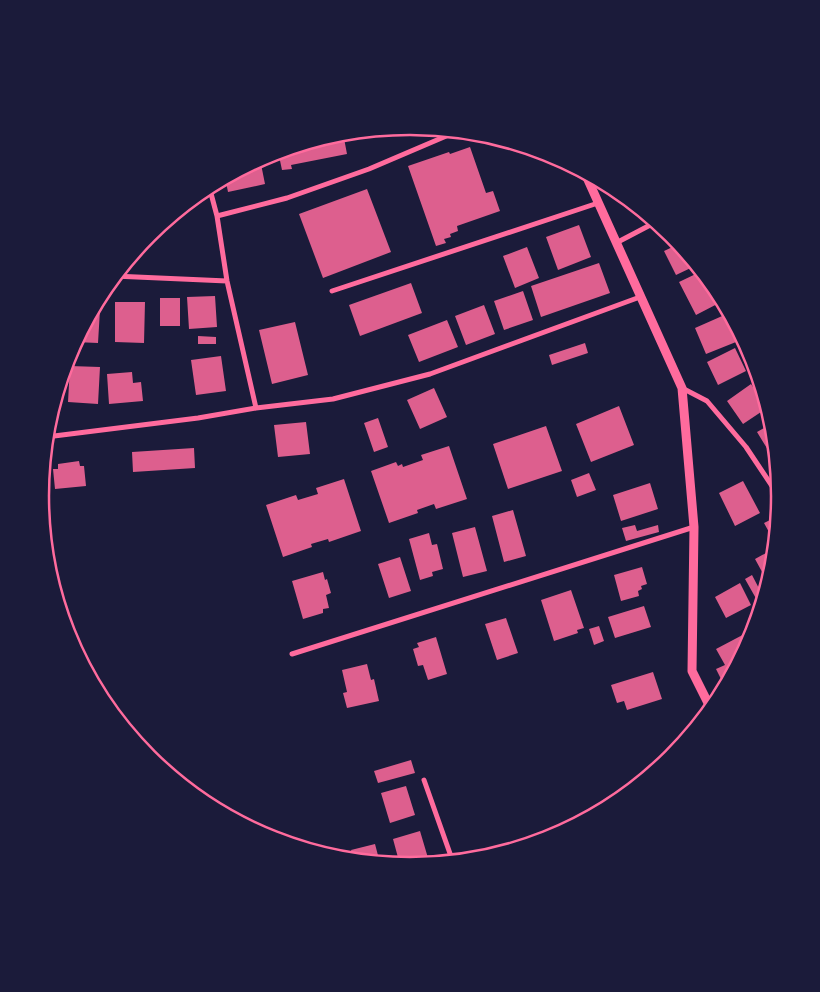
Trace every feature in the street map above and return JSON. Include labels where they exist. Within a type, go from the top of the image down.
[{"type":"street","points":[[217,216],[287,198],[369,169],[444,137]]},
{"type":"street","points":[[589,182],[682,388],[694,527],[692,672],[707,701]]},
{"type":"street","points":[[211,195],[217,216],[227,281],[256,408]]},
{"type":"street","points":[[332,291],[598,203]]},
{"type":"street","points":[[616,243],[649,225]]},
{"type":"street","points":[[123,276],[227,281]]},
{"type":"street","points":[[54,436],[334,399],[430,374],[640,297]]},
{"type":"street","points":[[682,388],[707,401],[746,447],[770,484]]},
{"type":"street","points":[[292,654],[694,527]]},
{"type":"street","points":[[424,780],[450,855]]},
{"type":"building","points":[[345,141],[347,154],[291,165],[292,169],[282,170],[280,159],[317,147]]},
{"type":"building","points":[[470,147],[486,193],[493,191],[500,211],[457,226],[458,231],[450,234],[451,237],[444,239],[446,243],[436,246],[408,166]]},
{"type":"building","points":[[262,167],[265,184],[228,192],[227,185]]},
{"type":"building","points":[[367,189],[391,252],[323,278],[299,214]]},
{"type":"building","points":[[579,225],[591,257],[558,270],[546,237]]},
{"type":"building","points":[[527,247],[539,278],[515,288],[503,256]]},
{"type":"building","points":[[672,248],[690,268],[676,275],[664,251]]},
{"type":"building","points":[[599,263],[610,293],[541,317],[531,286]]},
{"type":"building","points":[[695,274],[716,305],[696,315],[679,282]]},
{"type":"building","points":[[411,283],[422,313],[360,336],[349,305]]},
{"type":"building","points":[[523,291],[533,320],[504,330],[494,301]]},
{"type":"building","points":[[215,296],[217,327],[189,329],[187,297]]},
{"type":"building","points":[[160,298],[180,298],[180,326],[160,326]]},
{"type":"building","points":[[115,302],[145,302],[144,343],[115,342]]},
{"type":"building","points":[[484,305],[495,334],[466,345],[455,316]]},
{"type":"building","points":[[100,310],[98,343],[83,342]]},
{"type":"building","points":[[723,316],[737,342],[706,354],[695,328]]},
{"type":"building","points":[[447,320],[458,347],[419,362],[408,335]]},
{"type":"building","points":[[295,322],[308,375],[272,384],[259,330]]},
{"type":"building","points":[[198,336],[216,337],[216,344],[198,344]]},
{"type":"building","points":[[585,343],[588,353],[552,365],[549,355]]},
{"type":"building","points":[[735,348],[746,371],[718,385],[707,362]]},
{"type":"building","points":[[221,356],[226,391],[196,395],[191,360]]},
{"type":"building","points":[[73,366],[100,367],[98,404],[68,402],[69,376]]},
{"type":"building","points":[[132,372],[133,383],[141,382],[143,401],[109,404],[107,374]]},
{"type":"building","points":[[751,384],[755,390],[761,412],[743,424],[727,401]]},
{"type":"building","points":[[434,388],[447,417],[420,429],[407,400]]},
{"type":"building","points":[[619,406],[634,445],[591,462],[576,424]]},
{"type":"building","points":[[378,418],[388,447],[374,452],[364,423]]},
{"type":"building","points":[[306,422],[310,454],[278,457],[274,425]]},
{"type":"building","points":[[546,426],[562,471],[508,489],[493,444]]},
{"type":"building","points":[[764,428],[768,450],[757,432]]},
{"type":"building","points":[[449,446],[467,499],[436,509],[434,504],[417,510],[418,513],[389,523],[371,471],[396,462],[398,466],[402,464],[403,467],[423,460],[421,455]]},
{"type":"building","points":[[194,448],[195,468],[133,472],[132,452]]},
{"type":"building","points":[[79,461],[80,466],[84,466],[86,486],[55,489],[53,469],[58,469],[58,464]]},
{"type":"building","points":[[589,473],[596,490],[577,497],[571,480]]},
{"type":"building","points":[[344,479],[361,531],[329,542],[328,539],[311,544],[312,547],[283,557],[266,505],[296,495],[298,500],[318,494],[316,488]]},
{"type":"building","points":[[743,481],[760,513],[735,526],[719,493]]},
{"type":"building","points":[[650,483],[658,509],[621,521],[613,495]]},
{"type":"building","points":[[513,510],[526,556],[504,562],[492,516]]},
{"type":"building","points":[[770,520],[769,532],[764,523]]},
{"type":"building","points":[[635,525],[637,531],[658,525],[659,532],[626,541],[622,528]]},
{"type":"building","points":[[475,527],[487,571],[463,577],[452,533]]},
{"type":"building","points":[[429,533],[432,545],[437,544],[443,569],[432,572],[433,576],[420,580],[409,539]]},
{"type":"building","points":[[766,553],[763,573],[755,559]]},
{"type":"building","points":[[400,557],[411,591],[389,598],[378,564]]},
{"type":"building","points":[[642,567],[647,584],[641,586],[642,589],[638,591],[639,596],[621,601],[614,575]]},
{"type":"building","points":[[323,572],[331,593],[326,595],[329,608],[323,609],[323,613],[303,619],[292,581]]},
{"type":"building","points":[[752,575],[759,589],[756,599],[745,579]]},
{"type":"building","points":[[740,583],[751,605],[726,618],[715,597]]},
{"type":"building","points":[[571,590],[584,628],[577,630],[578,633],[554,641],[541,600]]},
{"type":"building","points":[[644,606],[651,627],[615,638],[608,617]]},
{"type":"building","points":[[506,618],[518,653],[497,660],[485,624]]},
{"type":"building","points":[[599,626],[604,641],[594,645],[589,629]]},
{"type":"building","points":[[744,634],[721,680],[716,669],[725,665],[716,649]]},
{"type":"building","points":[[436,637],[447,674],[428,680],[423,665],[418,666],[413,649],[419,647],[417,643]]},
{"type":"building","points":[[367,664],[371,680],[374,679],[379,701],[347,708],[343,693],[347,692],[342,670]]},
{"type":"building","points":[[653,672],[662,699],[627,710],[624,701],[617,703],[611,685]]},
{"type":"building","points":[[411,760],[415,773],[378,783],[374,771]]},
{"type":"building","points":[[406,786],[415,815],[390,823],[381,793]]},
{"type":"building","points":[[420,831],[427,856],[398,856],[393,839]]},
{"type":"building","points":[[375,844],[378,855],[352,852],[351,850]]}]
